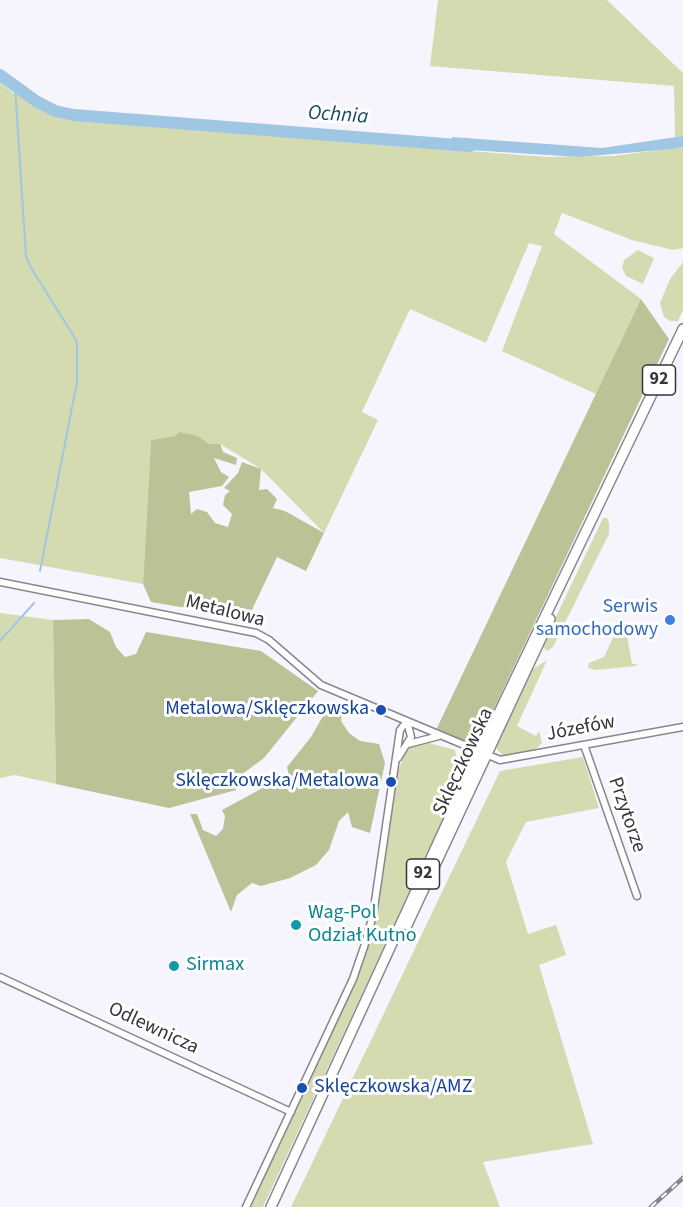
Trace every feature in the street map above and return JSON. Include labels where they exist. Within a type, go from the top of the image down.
[{"type":"main road","name":"Sklęczkowska","points":[[271,1207],[370,996],[392,957],[483,755],[682,333]]},
{"type":"street","name":"Metalowa","points":[[0,582],[256,633],[269,640],[321,685],[483,755]]},
{"type":"street","points":[[396,759],[411,737],[407,721]]},
{"type":"street","points":[[246,1207],[353,979],[364,947],[373,915],[400,730],[407,721]]},
{"type":"street","name":"Józefów","points":[[483,755],[500,760],[683,727]]},
{"type":"street","points":[[408,744],[440,736]]},
{"type":"street","name":"Przytorze","points":[[584,745],[637,896]]},
{"type":"street","name":"Odlewnicza","points":[[0,977],[291,1112]]},
{"type":"green space","points":[[438,0],[607,0],[683,73],[683,136],[675,138],[674,86],[430,66]]},
{"type":"green space","points":[[0,83],[16,95],[19,93],[59,114],[77,119],[189,125],[273,135],[548,157],[613,156],[683,147],[683,248],[673,250],[632,240],[562,213],[554,234],[641,299],[596,394],[502,351],[542,246],[529,243],[486,343],[410,309],[362,412],[378,420],[324,533],[261,469],[220,444],[208,444],[198,436],[175,436],[151,440],[143,584],[0,558]]},
{"type":"green space","points":[[638,250],[654,258],[643,284],[626,276],[622,268],[624,260]]},
{"type":"green space","points":[[683,262],[683,310],[678,321],[670,321],[664,317],[660,303],[670,279]]},
{"type":"green space","points":[[641,299],[669,339],[481,736],[468,744],[436,730]]},
{"type":"green space","points":[[179,432],[198,436],[209,444],[220,444],[223,452],[237,458],[236,465],[214,458],[221,472],[229,477],[222,486],[189,492],[191,514],[197,509],[207,512],[215,523],[228,527],[232,514],[223,505],[225,495],[230,491],[224,488],[238,473],[242,462],[261,469],[259,490],[267,489],[277,499],[273,508],[285,511],[324,533],[306,571],[277,557],[249,616],[245,618],[151,602],[143,584],[151,440],[175,436]]},
{"type":"green space","points":[[603,518],[607,518],[609,523],[609,534],[553,647],[547,651],[542,646]]},
{"type":"green space","points":[[0,613],[53,620],[56,784],[15,775],[0,778]]},
{"type":"green space","points":[[89,619],[110,632],[116,647],[125,657],[136,654],[146,632],[261,651],[318,691],[264,758],[241,775],[236,790],[169,808],[56,784],[53,620]]},
{"type":"green space","points":[[625,624],[632,664],[637,664],[636,666],[596,670],[588,668],[589,663],[604,657],[619,625]]},
{"type":"green space","points":[[547,660],[517,726],[536,736],[539,731],[542,743],[536,749],[504,757],[496,748],[500,738],[533,669]]},
{"type":"green space","points":[[331,702],[342,705],[341,721],[349,733],[360,741],[379,744],[385,763],[370,833],[352,827],[348,812],[339,821],[329,850],[316,865],[290,878],[261,886],[252,883],[237,895],[231,912],[190,814],[197,814],[203,830],[216,836],[223,829],[225,816],[222,810],[272,783],[278,786],[289,776],[287,767],[311,737]]},
{"type":"green space","points":[[429,743],[455,750],[458,765],[465,772],[263,1207],[249,1207],[355,980],[368,944],[378,907],[398,771],[404,755],[411,747]]},
{"type":"green space","points":[[583,757],[599,808],[526,822],[506,862],[528,934],[556,925],[566,955],[539,965],[593,1144],[483,1162],[500,1207],[291,1207],[500,771]]},
{"type":"water","points":[[683,136],[683,147],[579,157],[454,149],[452,137],[602,148]]},
{"type":"waterway","name":"Ochnia","points":[[0,75],[36,101],[55,111],[74,115],[470,146]]},
{"type":"waterway","points":[[15,86],[26,256],[76,340],[77,347],[77,382],[40,571]]},
{"type":"waterway","points":[[0,641],[34,603]]},
{"type":"railway","points":[[651,1207],[683,1178]]},
{"type":"place","name":"Serwis samochodowy","points":[[670,620]]},
{"type":"place","name":"Metalowa/Sklęczkowska","points":[[381,710]]},
{"type":"place","name":"Sklęczkowska/Metalowa","points":[[391,782]]},
{"type":"place","name":"Wag-Pol Odział Kutno","points":[[296,925]]},
{"type":"place","name":"Sirmax","points":[[174,966]]},
{"type":"place","name":"Sklęczkowska/AMZ","points":[[302,1088]]}]
